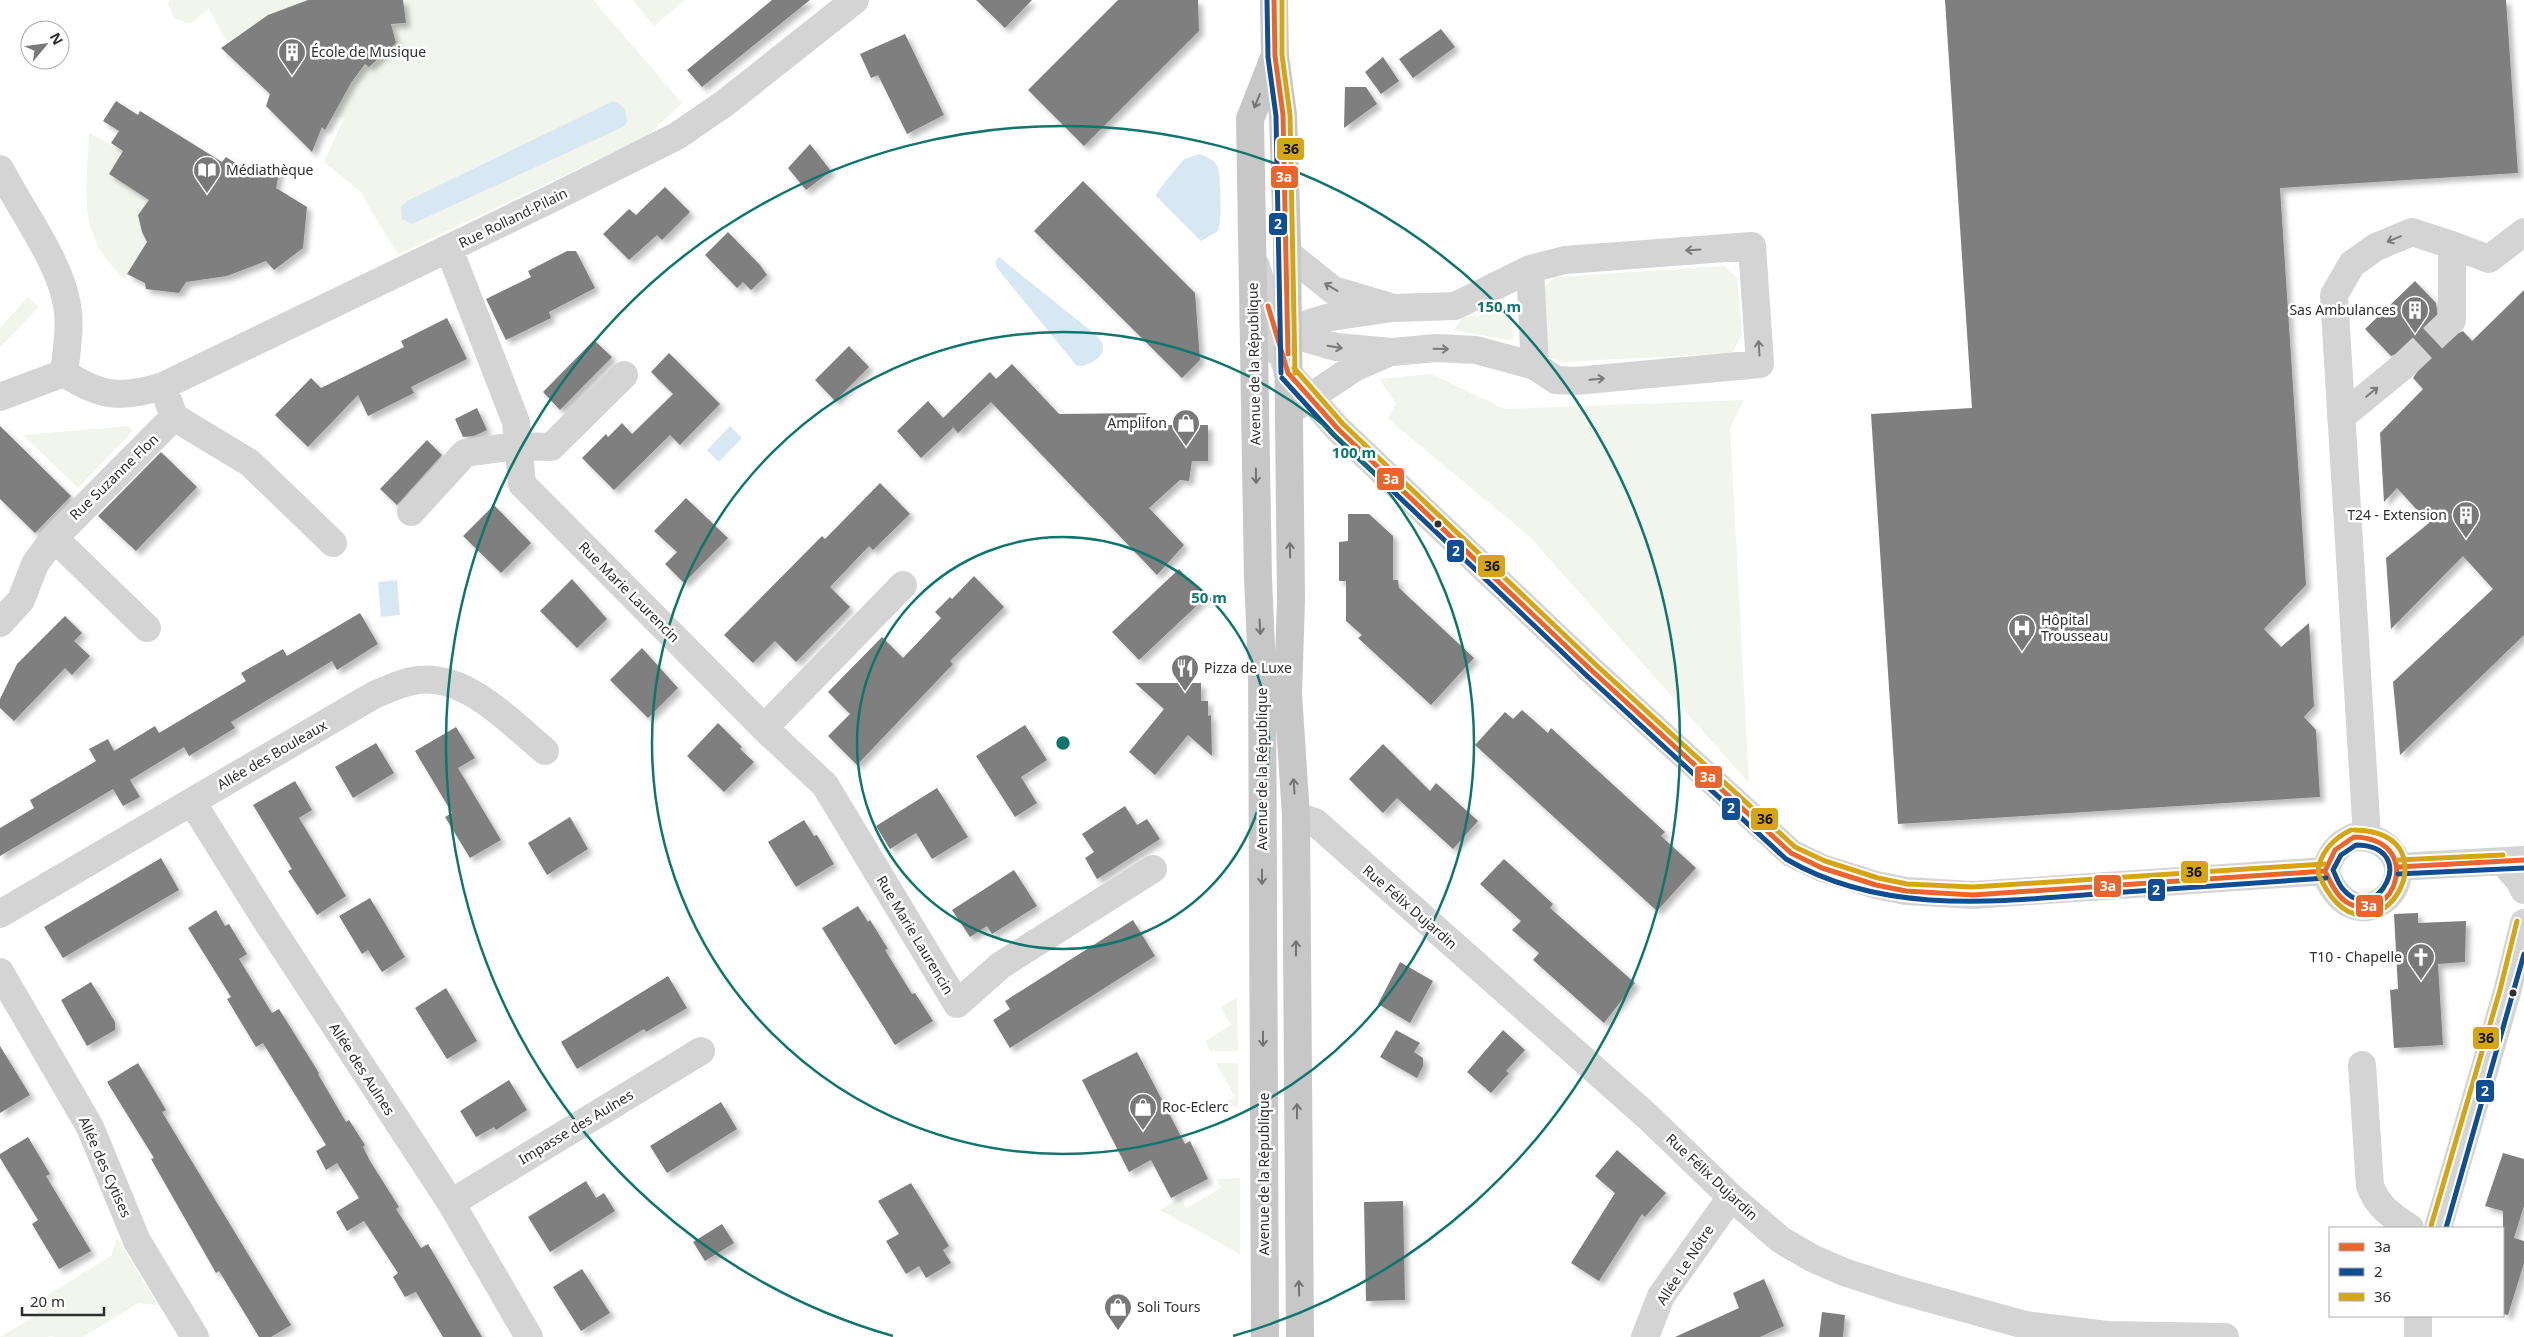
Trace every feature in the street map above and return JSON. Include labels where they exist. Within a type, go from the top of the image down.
[{"type":"main road","name":"Avenue de la République","points":[[1274,0],[1275,56],[1284,115],[1287,253],[1284,339],[1288,372],[1299,404],[1290,599],[1288,694],[1296,816],[1300,1337]]},
{"type":"main road","name":"Avenue de la République","points":[[1265,1337],[1262,678],[1258,578],[1250,119],[1275,56]]},
{"type":"street","name":"Rue Rolland-Pilain","points":[[64,373],[84,386],[116,396],[154,388],[448,249],[677,136],[732,97],[855,0]]},
{"type":"street","points":[[0,169],[52,263],[66,296],[68,344],[64,373],[0,397]]},
{"type":"street","points":[[2366,837],[2334,295],[2352,264],[2385,243],[2412,232],[2489,259],[2524,232]]},
{"type":"street","points":[[2452,245],[2452,320]]},
{"type":"street","points":[[1254,374],[1284,339],[1310,323],[1331,317],[1393,308],[1455,306],[1530,269],[1565,260],[1752,246],[1760,364],[1575,381],[1556,380],[1535,366],[1476,350],[1436,348],[1392,352],[1336,348],[1284,339]]},
{"type":"street","name":"Rue Marie Laurencin","points":[[448,249],[516,422],[522,484],[764,728],[826,785],[957,1004],[1001,965],[1153,869]]},
{"type":"street","points":[[1287,253],[1333,290],[1393,308]]},
{"type":"street","points":[[1252,254],[1268,306],[1284,339]]},
{"type":"street","points":[[1530,269],[1535,366]]},
{"type":"street","points":[[1392,352],[1354,368],[1299,404],[1338,429],[1791,854],[1848,878],[1906,892],[1973,894],[2325,871]]},
{"type":"street","points":[[2341,417],[2402,367]]},
{"type":"street","points":[[411,512],[466,453],[517,446],[551,447],[624,375]]},
{"type":"street","points":[[154,388],[174,417],[250,463],[333,543]]},
{"type":"street","name":"Rue Suzanne Flon","points":[[0,623],[21,600],[35,564],[54,538],[174,417]]},
{"type":"street","points":[[54,538],[147,628]]},
{"type":"street","points":[[764,728],[903,585]]},
{"type":"street","name":"Allée des Bouleaux","points":[[0,914],[374,695],[396,686],[418,680],[439,682],[458,687],[481,700],[546,751]]},
{"type":"street","name":"Allée des Aulnes","points":[[192,802],[266,920],[451,1203],[529,1337]]},
{"type":"street","name":"Rue Félix Dujardin","points":[[1296,816],[1315,822],[1647,1116],[1730,1197],[1781,1240],[1812,1258],[1853,1275],[1978,1314],[2025,1325],[2107,1335],[2225,1337]]},
{"type":"street","points":[[2354,837],[2366,837],[2378,840],[2394,856],[2398,867],[2397,879],[2386,898],[2376,905],[2354,906],[2335,895],[2325,871],[2334,850],[2343,842],[2354,837]]},
{"type":"street","points":[[2398,867],[2514,861],[2524,890]]},
{"type":"street","points":[[2438,1227],[2524,923]]},
{"type":"street","name":"Allée des Cytises","points":[[0,972],[90,1127],[137,1241],[195,1337]]},
{"type":"street","name":"Impasse des Aulnes","points":[[451,1203],[701,1051]]},
{"type":"street","points":[[2362,1065],[2370,1186],[2375,1199],[2383,1210],[2408,1227]]},
{"type":"street","name":"Allée Le Nôtre","points":[[1645,1337],[1661,1296],[1730,1197]]},
{"type":"street","points":[[2418,1317],[2418,1337]]},
{"type":"shaded area","points":[[170,0],[314,0],[273,13],[227,43],[209,9],[190,24],[174,18],[168,4]]},
{"type":"shaded area","points":[[403,0],[593,0],[682,103],[647,136],[398,254],[361,192],[324,162],[344,118],[331,117],[357,75],[369,63],[370,68],[396,43],[391,26],[406,23]]},
{"type":"shaded area","points":[[633,0],[685,0],[654,26]]},
{"type":"shaded area","points":[[89,133],[123,151],[109,174],[159,206],[139,214],[142,232],[147,242],[125,279],[109,263],[98,246],[91,229],[86,194]]},
{"type":"shaded area","points":[[1724,266],[1737,278],[1742,335],[1732,353],[1562,362],[1548,357],[1543,288],[1556,277]]},
{"type":"shaded area","points":[[28,297],[39,307],[0,347],[0,328]]},
{"type":"shaded area","points":[[1510,302],[1513,341],[1454,330],[1463,317],[1482,315]]},
{"type":"shaded area","points":[[1431,374],[1505,409],[1744,400],[1730,428],[1749,783],[1529,536],[1388,419],[1396,403],[1379,379]]},
{"type":"shaded area","points":[[128,426],[133,431],[78,488],[23,435]]},
{"type":"shaded area","points":[[1237,997],[1238,1051],[1210,1051],[1205,1041],[1231,1025],[1221,1007]]},
{"type":"shaded area","points":[[1216,1063],[1238,1063],[1238,1107],[1217,1106],[1235,1097]]},
{"type":"shaded area","points":[[1240,1178],[1240,1254],[1160,1210],[1181,1198],[1186,1208],[1221,1188],[1217,1179]]},
{"type":"shaded area","points":[[117,1238],[158,1305],[139,1303],[83,1337],[53,1337],[52,1335],[48,1337],[0,1337],[38,1314],[33,1304],[111,1256]]},
{"type":"water","points":[[611,102],[617,102],[625,109],[627,122],[623,127],[412,224],[402,219],[401,207],[407,201]]},
{"type":"water","points":[[1199,154],[1213,160],[1218,167],[1221,199],[1218,231],[1201,241],[1156,196],[1184,159]]},
{"type":"water","points":[[999,257],[1095,334],[1103,346],[1102,352],[1097,359],[1088,364],[1076,365],[997,268],[995,262]]},
{"type":"water","points":[[730,426],[742,438],[719,462],[707,450]]},
{"type":"water","points":[[397,580],[400,615],[381,617],[378,582]]},
{"type":"building","name":"École de Musique","points":[[308,0],[403,0],[406,23],[391,24],[396,43],[369,67],[365,64],[351,83],[325,130],[322,127],[312,152],[266,106],[270,94],[221,48],[268,15]]},
{"type":"building","points":[[772,0],[810,0],[702,87],[687,70]]},
{"type":"building","points":[[976,0],[1032,0],[1005,28]]},
{"type":"building","points":[[1118,0],[1198,0],[1199,31],[1084,146],[1028,90]]},
{"type":"building","points":[[1945,0],[2506,0],[2518,173],[2280,188],[2306,585],[2264,629],[2281,647],[2309,623],[2314,706],[2304,717],[2316,730],[2320,797],[1898,824],[1871,414],[1972,408]]},
{"type":"building","points":[[1441,29],[1455,47],[1413,78],[1399,59]]},
{"type":"building","points":[[905,34],[944,115],[907,134],[878,75],[871,78],[860,54]]},
{"type":"building","points":[[1383,57],[1399,81],[1381,94],[1365,72]]},
{"type":"building","points":[[1345,87],[1366,87],[1377,104],[1344,128]]},
{"type":"building","name":"Médiathèque","points":[[116,101],[138,115],[140,111],[222,162],[226,157],[245,169],[280,168],[276,188],[307,207],[303,248],[274,270],[266,261],[227,276],[186,282],[179,293],[146,289],[145,283],[127,274],[147,242],[142,232],[138,215],[149,200],[109,174],[123,151],[111,143],[119,131],[103,121]]},
{"type":"building","points":[[810,144],[831,171],[806,190],[788,168]]},
{"type":"building","points":[[1083,181],[1195,293],[1200,360],[1182,378],[1034,231]]},
{"type":"building","points":[[665,187],[690,212],[662,240],[657,235],[629,260],[603,234],[629,209],[636,215]]},
{"type":"building","points":[[728,232],[760,265],[767,275],[751,290],[743,282],[737,288],[705,255]]},
{"type":"building","points":[[567,251],[576,251],[595,288],[549,312],[551,318],[506,340],[486,299],[531,277],[528,271]]},
{"type":"building","name":"T24 - Extension","points":[[2415,281],[2436,303],[2439,328],[2445,334],[2452,336],[2463,331],[2472,341],[2524,290],[2524,635],[2400,755],[2393,682],[2493,589],[2463,556],[2391,629],[2386,558],[2429,523],[2397,488],[2384,502],[2380,433],[2423,389],[2413,378],[2417,372],[2414,357],[2407,352],[2400,352],[2391,356],[2365,329]]},
{"type":"building","points":[[447,318],[467,359],[411,387],[414,393],[368,416],[358,395],[308,447],[275,415],[311,378],[321,388],[404,347],[401,341]]},
{"type":"building","points":[[594,340],[612,357],[560,410],[543,392]]},
{"type":"building","points":[[849,346],[869,367],[835,401],[815,380]]},
{"type":"building","points":[[669,353],[720,404],[680,445],[670,435],[614,490],[582,458],[606,434],[608,437],[622,423],[632,434],[673,394],[651,372]]},
{"type":"building","points":[[1012,364],[1059,414],[1147,413],[1135,425],[1208,425],[1208,461],[1192,461],[1189,481],[1180,480],[1149,508],[1184,545],[1157,575],[991,402],[958,433],[951,425],[953,428],[921,458],[897,431],[928,401],[943,418],[990,372],[996,379]]},
{"type":"building","points":[[477,408],[487,430],[474,436],[463,437],[455,419]]},
{"type":"building","points":[[0,426],[71,496],[35,533],[0,499]]},
{"type":"building","points":[[427,440],[442,455],[397,505],[380,489]]},
{"type":"building","points":[[161,452],[197,487],[136,551],[98,516]]},
{"type":"building","points":[[880,483],[910,514],[873,550],[869,546],[830,587],[850,607],[796,662],[775,641],[753,663],[724,635],[822,536],[825,539]]},
{"type":"building","points":[[686,498],[728,538],[684,583],[665,564],[677,552],[654,531]]},
{"type":"building","points":[[494,505],[531,543],[501,573],[463,536]]},
{"type":"building","points":[[1348,514],[1369,514],[1393,536],[1393,580],[1398,580],[1399,588],[1474,658],[1431,705],[1358,638],[1362,635],[1346,621],[1346,581],[1339,581],[1339,542],[1348,541]]},
{"type":"building","points":[[1179,569],[1206,597],[1139,660],[1112,632]]},
{"type":"building","points":[[974,576],[1004,607],[950,661],[953,664],[857,765],[828,736],[850,714],[828,692],[882,637],[903,658],[941,618],[935,612],[950,597],[952,599]]},
{"type":"building","points":[[572,579],[607,619],[577,648],[540,611]]},
{"type":"building","points":[[360,613],[378,644],[337,670],[332,661],[231,722],[235,728],[189,756],[184,747],[130,780],[140,797],[123,806],[113,789],[0,856],[0,828],[34,808],[30,800],[96,761],[89,749],[108,739],[114,751],[155,726],[159,733],[246,681],[241,673],[283,649],[287,656]]},
{"type":"building","points":[[65,616],[82,633],[74,641],[90,656],[72,675],[65,668],[14,721],[0,708],[0,699],[17,664]]},
{"type":"building","points":[[642,648],[678,688],[648,718],[610,680]]},
{"type":"building","points":[[1135,683],[1201,683],[1201,701],[1208,701],[1208,716],[1211,715],[1212,756],[1188,735],[1155,775],[1129,752],[1164,709]]},
{"type":"building","points":[[1522,710],[1548,733],[1551,728],[1665,832],[1661,836],[1696,868],[1657,911],[1475,745],[1505,712],[1513,719]]},
{"type":"building","points":[[718,723],[754,762],[724,792],[687,756]]},
{"type":"building","points":[[1025,725],[1047,760],[1021,777],[1037,803],[1015,817],[976,756]]},
{"type":"building","points":[[456,727],[475,758],[458,768],[501,840],[470,858],[445,817],[452,813],[415,751]]},
{"type":"building","points":[[376,743],[394,773],[353,798],[335,767]]},
{"type":"building","points":[[1383,744],[1430,791],[1436,783],[1478,821],[1453,849],[1397,798],[1383,813],[1349,779]]},
{"type":"building","points":[[295,781],[312,810],[299,818],[346,896],[317,915],[288,871],[292,869],[253,805]]},
{"type":"building","points":[[937,788],[968,837],[932,859],[916,833],[890,849],[876,826]]},
{"type":"building","points":[[1125,806],[1137,825],[1147,819],[1160,839],[1097,879],[1085,858],[1094,852],[1082,834]]},
{"type":"building","points":[[570,817],[588,849],[547,875],[528,843]]},
{"type":"building","points":[[804,820],[814,836],[817,835],[834,864],[796,887],[768,842]]},
{"type":"building","points":[[161,858],[179,890],[63,958],[44,927]]},
{"type":"building","points":[[1504,859],[1553,904],[1550,908],[1635,983],[1604,1023],[1533,960],[1539,953],[1512,930],[1521,921],[1480,884]]},
{"type":"building","points":[[1014,870],[1037,906],[992,934],[987,926],[970,937],[952,910]]},
{"type":"building","points":[[370,898],[405,957],[382,972],[368,950],[362,954],[339,916]]},
{"type":"building","points":[[858,906],[868,922],[870,920],[888,949],[885,950],[912,994],[915,993],[933,1021],[895,1045],[822,928]]},
{"type":"building","points":[[216,910],[225,926],[229,924],[247,954],[239,959],[272,1013],[279,1009],[319,1073],[346,1122],[349,1120],[365,1145],[363,1147],[370,1161],[399,1207],[396,1209],[421,1248],[428,1244],[482,1337],[443,1337],[416,1292],[405,1297],[393,1277],[398,1273],[364,1221],[347,1231],[336,1212],[359,1198],[337,1163],[326,1170],[316,1151],[326,1145],[263,1043],[256,1047],[227,999],[231,997],[188,928]]},
{"type":"building","name":"T10 - Chapelle","points":[[2418,913],[2418,923],[2466,921],[2465,962],[2438,964],[2443,1045],[2394,1048],[2390,990],[2398,989],[2394,914]]},
{"type":"building","points":[[1133,920],[1155,956],[1010,1048],[993,1020],[1010,1009],[1005,1001]]},
{"type":"building","points":[[1400,962],[1433,981],[1410,1023],[1378,1004]]},
{"type":"building","points":[[668,976],[687,1008],[646,1032],[644,1029],[577,1069],[561,1042]]},
{"type":"building","points":[[91,982],[115,1022],[115,1030],[87,1046],[61,1000]]},
{"type":"building","points":[[446,988],[477,1041],[447,1059],[415,1008]]},
{"type":"building","points":[[1396,1030],[1420,1043],[1414,1052],[1423,1058],[1423,1066],[1417,1078],[1380,1057]]},
{"type":"building","points":[[1503,1030],[1525,1050],[1506,1071],[1509,1073],[1491,1093],[1467,1072]]},
{"type":"building","points":[[0,1046],[30,1095],[0,1113]]},
{"type":"building","name":"Roc-Eclerc","points":[[1137,1052],[1185,1144],[1190,1141],[1208,1179],[1171,1198],[1151,1160],[1129,1172],[1082,1080]]},
{"type":"building","points":[[138,1063],[166,1110],[162,1112],[291,1325],[271,1337],[259,1337],[219,1271],[216,1273],[151,1159],[154,1158],[107,1082]]},
{"type":"building","points":[[509,1080],[527,1110],[496,1130],[494,1127],[476,1137],[460,1111]]},
{"type":"building","points":[[721,1102],[737,1129],[667,1173],[650,1146]]},
{"type":"building","points":[[28,1137],[50,1174],[46,1176],[91,1251],[59,1269],[32,1224],[38,1220],[0,1158],[0,1154]]},
{"type":"building","points":[[1617,1150],[1666,1193],[1645,1217],[1642,1214],[1599,1281],[1571,1263],[1615,1193],[1595,1176]]},
{"type":"building","points":[[2503,1153],[2524,1159],[2524,1206],[2514,1238],[2524,1241],[2524,1263],[2508,1315],[2504,1314],[2503,1211],[2485,1206]]},
{"type":"building","points":[[586,1181],[596,1198],[604,1193],[615,1211],[550,1252],[528,1217]]},
{"type":"building","points":[[911,1183],[949,1246],[943,1250],[951,1263],[926,1278],[919,1266],[906,1274],[886,1241],[899,1234],[878,1201]]},
{"type":"building","points":[[1403,1201],[1405,1300],[1366,1301],[1364,1202]]},
{"type":"building","points":[[722,1224],[734,1243],[705,1261],[693,1242]]},
{"type":"building","points":[[582,1269],[610,1313],[581,1331],[553,1287]]},
{"type":"building","points":[[1764,1279],[1784,1326],[1760,1337],[1675,1337],[1739,1308],[1733,1293]]},
{"type":"building","points":[[1822,1312],[1845,1315],[1843,1337],[1819,1337]]},
{"type":"tunnel","points":[[2402,367],[2452,320]]},
{"type":"transit line","name":"2","points":[[1267,0],[1268,57],[1276,116],[1281,373]]},
{"type":"transit line","name":"3a","points":[[1274,0],[1275,56],[1283,115],[1288,354]]},
{"type":"transit line","name":"36","points":[[1282,0],[1282,55],[1290,115],[1295,373]]},
{"type":"transit line","name":"3a","points":[[1268,306],[1288,373],[1338,429],[1590,669],[1791,853],[1822,868],[1876,885],[1906,891],[1973,895],[2325,871]]},
{"type":"transit line","name":"36","points":[[1294,368],[1343,424],[1595,664],[1795,847],[1825,861],[1878,878],[1907,884],[1973,887],[2324,864]]},
{"type":"transit line","name":"2","points":[[1282,378],[1333,434],[1585,674],[1786,859],[1824,877],[1863,890],[1945,901],[2028,899],[2326,878]]},
{"type":"transit line","name":"36","points":[[2351,830],[2339,837],[2328,847],[2321,859],[2318,873],[2338,904],[2360,915],[2381,910],[2396,895],[2405,875],[2402,854],[2386,837],[2354,830]]},
{"type":"transit line","name":"3a","points":[[2354,837],[2376,841],[2390,851],[2396,865],[2396,880],[2390,893],[2379,903],[2366,908],[2350,904],[2341,898],[2325,871],[2335,850],[2354,837]]},
{"type":"transit line","name":"2","points":[[2356,845],[2376,849],[2387,858],[2390,870],[2386,883],[2379,893],[2368,899],[2355,898],[2342,888],[2333,870],[2341,855],[2356,845]]},
{"type":"transit line","name":"36","points":[[2398,860],[2503,855]]},
{"type":"transit line","name":"3a","points":[[2398,867],[2524,860]]},
{"type":"transit line","name":"2","points":[[2398,874],[2524,868]]},
{"type":"transit line","name":"36","points":[[2431,1226],[2500,990],[2517,921]]},
{"type":"transit line","name":"2","points":[[2446,1227],[2524,954]]},
{"type":"place","name":"École de Musique","points":[[292,76]]},
{"type":"place","name":"Médiathèque","points":[[207,194]]},
{"type":"place","name":"Sas Ambulances","points":[[2415,334]]},
{"type":"place","name":"Amplifon","points":[[1186,447]]},
{"type":"place","name":"T24 - Extension","points":[[2466,539]]},
{"type":"place","name":"Hôpital Trousseau","points":[[2022,652]]},
{"type":"place","name":"Pizza de Luxe","points":[[1185,692]]},
{"type":"place","name":"T10 - Chapelle","points":[[2421,981]]},
{"type":"place","name":"Roc-Eclerc","points":[[1143,1131]]},
{"type":"place","name":"Soli Tours","points":[[1118,1331]]}]
